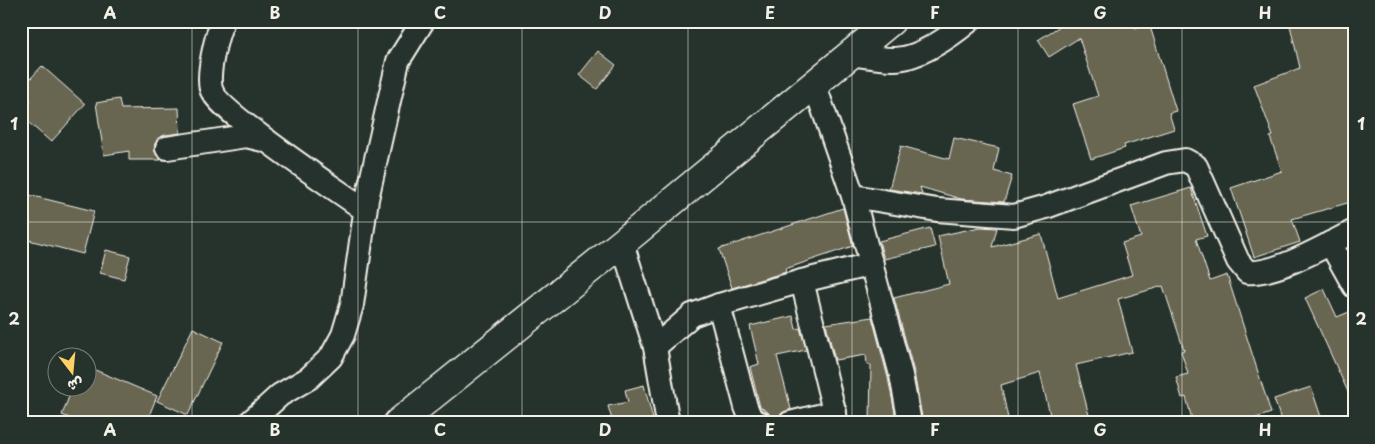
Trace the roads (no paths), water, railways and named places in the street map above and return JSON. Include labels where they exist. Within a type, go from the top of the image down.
[{"type":"main road","points":[[398,423],[815,86],[850,54],[892,21]]},
{"type":"street","points":[[223,21],[213,54],[211,89],[219,102],[268,141],[365,210]]},
{"type":"street","points":[[249,423],[280,394],[309,378],[330,358],[343,335],[352,304],[365,210],[398,61],[423,21]]},
{"type":"street","points":[[850,54],[895,59],[912,55],[956,32],[968,21]]},
{"type":"street","points":[[815,86],[853,196],[901,376],[910,423]]},
{"type":"street","points":[[168,148],[246,136],[268,141]]},
{"type":"street","points":[[853,196],[937,210],[1014,216],[1046,207],[1166,162],[1185,160],[1198,165],[1238,260],[1247,272],[1258,273],[1354,231]]},
{"type":"street","points":[[622,243],[655,347],[668,423]]},
{"type":"street","points":[[1330,243],[1354,286]]},
{"type":"street","points":[[655,347],[692,315],[719,305],[802,281],[872,264]]},
{"type":"street","points":[[790,423],[836,417],[802,281]]},
{"type":"street","points":[[719,305],[746,407],[752,419],[760,423]]}]
